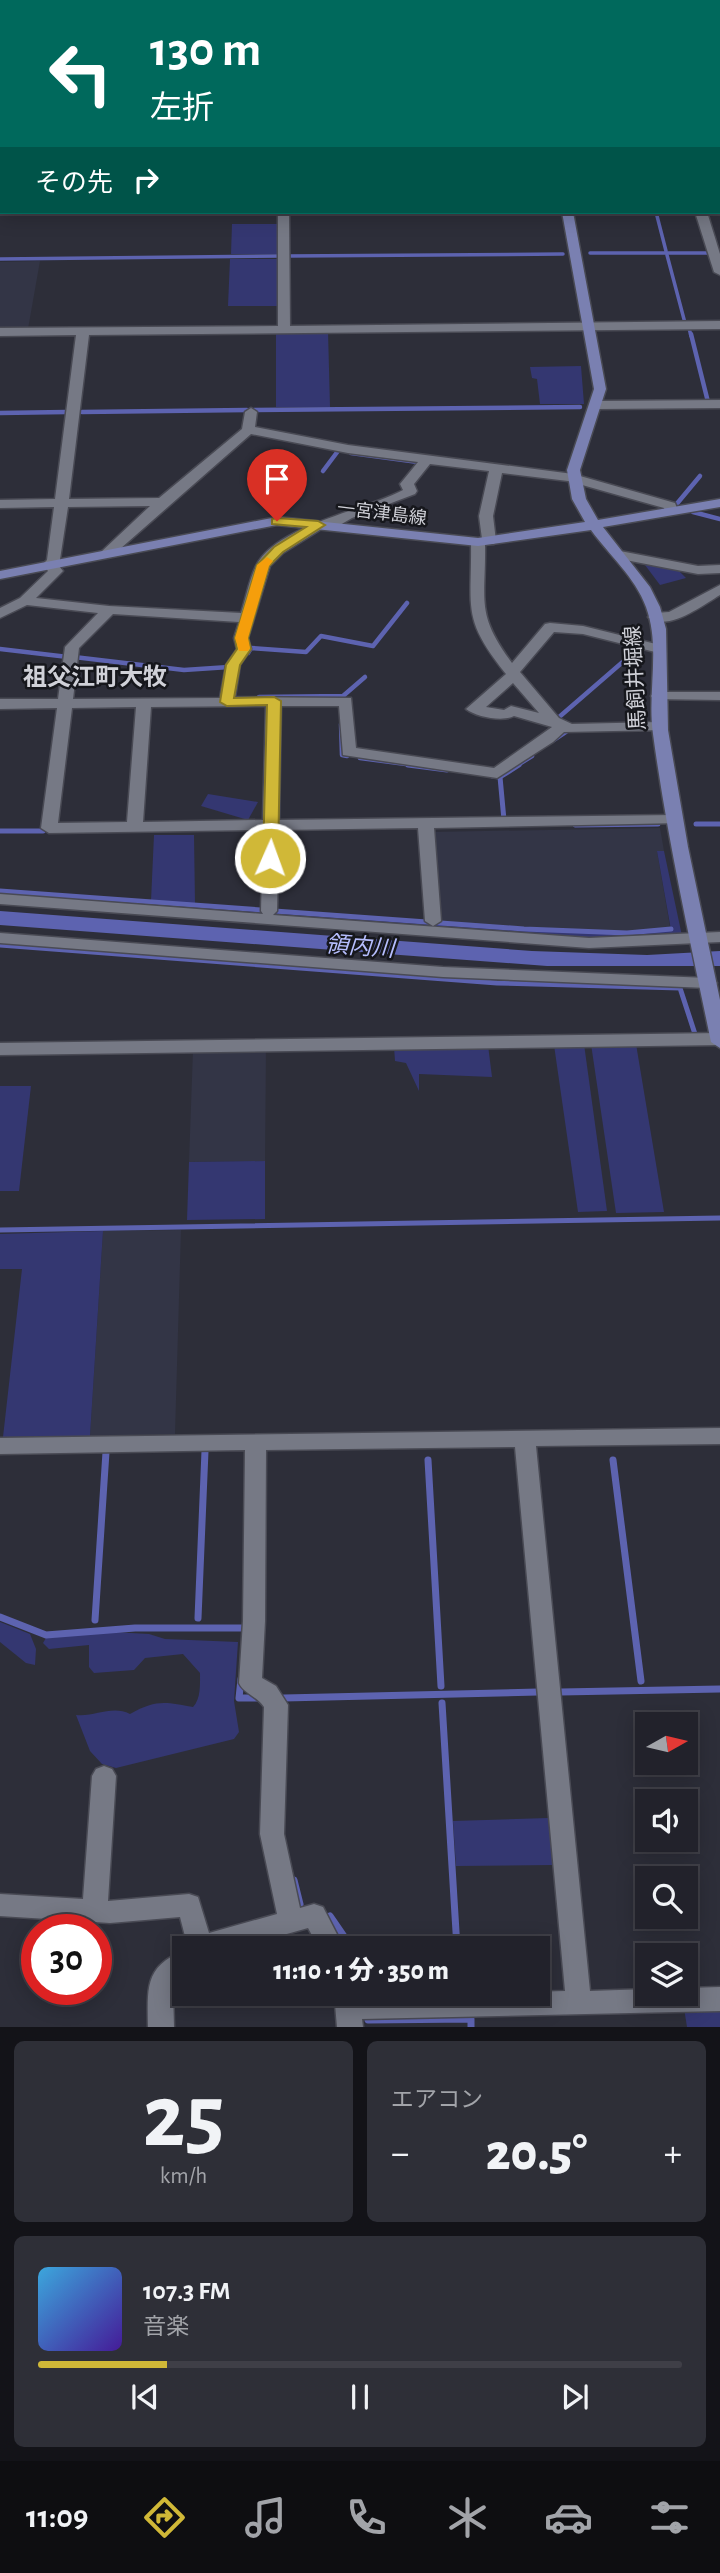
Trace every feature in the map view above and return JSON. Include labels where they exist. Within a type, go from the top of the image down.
[{"type":"main road","points":[[567,214],[600,389],[598,405],[576,463],[573,479]]},
{"type":"main road","name":"馬飼井堀線","points":[[573,479],[582,507],[638,576],[659,630],[659,727],[720,1040]]},
{"type":"main road","name":"一宮津島線","points":[[0,575],[261,523],[323,525],[484,542],[720,503]]},
{"type":"street","points":[[283,214],[284,329]]},
{"type":"street","points":[[702,214],[717,254],[720,272]]},
{"type":"street","points":[[0,332],[720,325]]},
{"type":"street","points":[[0,614],[24,601],[55,570],[52,564],[83,331]]},
{"type":"street","points":[[598,405],[720,404]]},
{"type":"street","points":[[107,553],[162,502],[248,430],[250,412]]},
{"type":"street","points":[[248,430],[348,449],[573,479],[670,506],[671,511]]},
{"type":"street","points":[[227,702],[233,665],[244,649],[242,638],[263,565],[278,550],[323,525],[358,510],[397,500],[410,491],[407,484],[426,460]]},
{"type":"street","points":[[497,467],[486,516],[477,613],[481,626],[513,673],[557,724]]},
{"type":"street","points":[[0,504],[162,502]]},
{"type":"street","points":[[620,555],[698,570],[720,569]]},
{"type":"street","points":[[655,617],[672,616],[720,589]]},
{"type":"street","points":[[24,601],[109,610],[155,610],[248,618]]},
{"type":"street","points":[[109,610],[72,647],[49,828],[676,820]]},
{"type":"street","points":[[659,649],[583,630],[550,626],[513,673],[474,709],[507,715],[511,711],[557,724],[659,727]]},
{"type":"street","points":[[658,696],[720,696]]},
{"type":"street","points":[[269,911],[274,701]]},
{"type":"street","points":[[0,704],[346,701],[348,752],[497,773],[548,739],[557,724]]},
{"type":"street","points":[[135,827],[144,703]]},
{"type":"street","points":[[426,823],[433,920]]},
{"type":"street","points":[[0,900],[589,943],[720,937]]},
{"type":"street","points":[[0,938],[446,973],[611,982],[708,983]]},
{"type":"street","points":[[0,1049],[720,1040]]},
{"type":"street","points":[[0,1446],[720,1436]]},
{"type":"street","points":[[525,1439],[579,2003]]},
{"type":"street","points":[[256,1443],[254,1621],[250,1683],[268,1693],[276,1705],[272,1834],[291,1922]]},
{"type":"street","points":[[95,1911],[104,1776]]},
{"type":"street","points":[[0,1905],[95,1911],[188,1905],[197,1936]]},
{"type":"street","points":[[240,1936],[314,1915],[325,1936]]},
{"type":"street","points":[[161,2027],[160,1984],[172,1973]]},
{"type":"street","points":[[349,2010],[720,1999]]},
{"type":"shaded area","points":[[232,224],[281,224],[281,254],[231,254]]},
{"type":"shaded area","points":[[230,259],[282,259],[281,306],[228,306]]},
{"type":"shaded area","points":[[40,261],[28,329],[0,330],[0,262]]},
{"type":"shaded area","points":[[276,331],[328,331],[330,407],[276,407]]},
{"type":"shaded area","points":[[581,366],[584,404],[540,404],[537,379],[532,378],[530,367]]},
{"type":"shaded area","points":[[652,562],[677,569],[686,578],[660,585],[645,565]]},
{"type":"shaded area","points":[[208,794],[258,802],[248,820],[201,806]]},
{"type":"shaded area","points":[[660,828],[664,851],[657,851],[670,927],[626,932],[437,922],[431,832]]},
{"type":"shaded area","points":[[154,835],[194,835],[195,904],[151,901]]},
{"type":"shaded area","points":[[657,851],[664,851],[682,936],[589,939],[0,896],[0,891],[524,931],[627,934],[671,930]]},
{"type":"shaded area","points":[[584,1044],[607,1211],[578,1212],[554,1045]]},
{"type":"shaded area","points":[[591,1044],[636,1044],[664,1212],[616,1213]]},
{"type":"shaded area","points":[[488,1045],[492,1077],[419,1074],[419,1091],[406,1063],[395,1061],[394,1047]]},
{"type":"shaded area","points":[[266,1049],[265,1161],[189,1162],[193,1050]]},
{"type":"shaded area","points":[[0,1086],[31,1086],[19,1191],[0,1191]]},
{"type":"shaded area","points":[[265,1161],[265,1219],[187,1220],[189,1162]]},
{"type":"shaded area","points":[[181,1230],[175,1434],[90,1436],[103,1231]]},
{"type":"shaded area","points":[[103,1231],[90,1436],[3,1437],[22,1269],[0,1269],[0,1234]]},
{"type":"shaded area","points":[[0,1622],[30,1634],[36,1649],[35,1665],[26,1663],[0,1642]]},
{"type":"shaded area","points":[[112,1632],[149,1634],[165,1639],[238,1642],[234,1701],[239,1732],[234,1739],[116,1768],[102,1764],[90,1751],[76,1715],[110,1711],[130,1714],[161,1703],[193,1707],[200,1686],[200,1673],[183,1654],[145,1658],[134,1670],[94,1673],[89,1667],[89,1645],[49,1649],[43,1643],[46,1638]]},
{"type":"shaded area","points":[[548,1818],[553,1865],[456,1866],[453,1821]]},
{"type":"shaded area","points":[[720,2007],[720,2027],[687,2027],[684,2008]]},
{"type":"water","name":"領内川","points":[[0,911],[532,951],[647,955],[720,951],[720,966],[547,966],[0,925]]},
{"type":"waterway","points":[[657,214],[666,251]]},
{"type":"waterway","points":[[590,253],[708,253]]},
{"type":"waterway","points":[[288,256],[563,254]]},
{"type":"waterway","points":[[667,255],[685,323]]},
{"type":"waterway","points":[[0,259],[280,256]]},
{"type":"waterway","points":[[689,328],[691,336]]},
{"type":"waterway","points":[[691,334],[708,402]]},
{"type":"waterway","points":[[254,410],[580,407]]},
{"type":"waterway","points":[[82,412],[247,410]]},
{"type":"waterway","points":[[0,413],[66,412]]},
{"type":"waterway","points":[[323,471],[338,451]]},
{"type":"waterway","points":[[351,453],[418,462]]},
{"type":"waterway","points":[[675,506],[700,476]]},
{"type":"waterway","points":[[693,512],[720,519]]},
{"type":"waterway","points":[[248,653],[251,648],[306,652],[321,636],[373,646],[407,603]]},
{"type":"waterway","points":[[558,718],[640,647]]},
{"type":"waterway","points":[[0,649],[68,657]]},
{"type":"waterway","points":[[74,657],[184,670],[229,667]]},
{"type":"waterway","points":[[259,697],[343,696],[365,677]]},
{"type":"waterway","points":[[341,724],[342,755],[347,756]]},
{"type":"waterway","points":[[554,740],[566,732]]},
{"type":"waterway","points":[[516,766],[532,756]]},
{"type":"waterway","points":[[360,758],[421,766]]},
{"type":"waterway","points":[[408,765],[447,770]]},
{"type":"waterway","points":[[500,777],[519,765]]},
{"type":"waterway","points":[[492,776],[500,777]]},
{"type":"waterway","points":[[500,777],[504,820]]},
{"type":"waterway","points":[[575,825],[658,824]]},
{"type":"waterway","points":[[696,824],[720,824]]},
{"type":"waterway","points":[[0,831],[43,831]]},
{"type":"waterway","points":[[0,891],[524,929],[627,933],[671,929]]},
{"type":"waterway","points":[[0,945],[497,983],[680,988],[695,1034]]},
{"type":"waterway","points":[[0,1230],[720,1218]]},
{"type":"waterway","points":[[198,1618],[205,1451]]},
{"type":"waterway","points":[[95,1620],[106,1452]]},
{"type":"waterway","points":[[428,1460],[441,1686]]},
{"type":"waterway","points":[[613,1460],[641,1681]]},
{"type":"waterway","points":[[0,1617],[46,1635],[135,1628],[246,1628],[246,1631]]},
{"type":"waterway","points":[[241,1679],[239,1698],[259,1698]]},
{"type":"waterway","points":[[561,1692],[720,1689]]},
{"type":"waterway","points":[[284,1698],[538,1692]]},
{"type":"waterway","points":[[442,1703],[456,1936]]},
{"type":"waterway","points":[[294,1880],[300,1904]]},
{"type":"waterway","points":[[330,1916],[344,1936]]},
{"type":"waterway","points":[[368,2020],[471,2019],[471,2027]]},
{"type":"slow traffic","points":[[244,648],[242,638],[263,565],[267,561]]},
{"type":"district","name":"祖父江町大牧","points":[[95,677]]},
{"type":"route","points":[[270,858],[274,701],[227,702],[233,665],[244,649],[242,638],[263,565],[278,550],[318,525],[277,521]]}]
